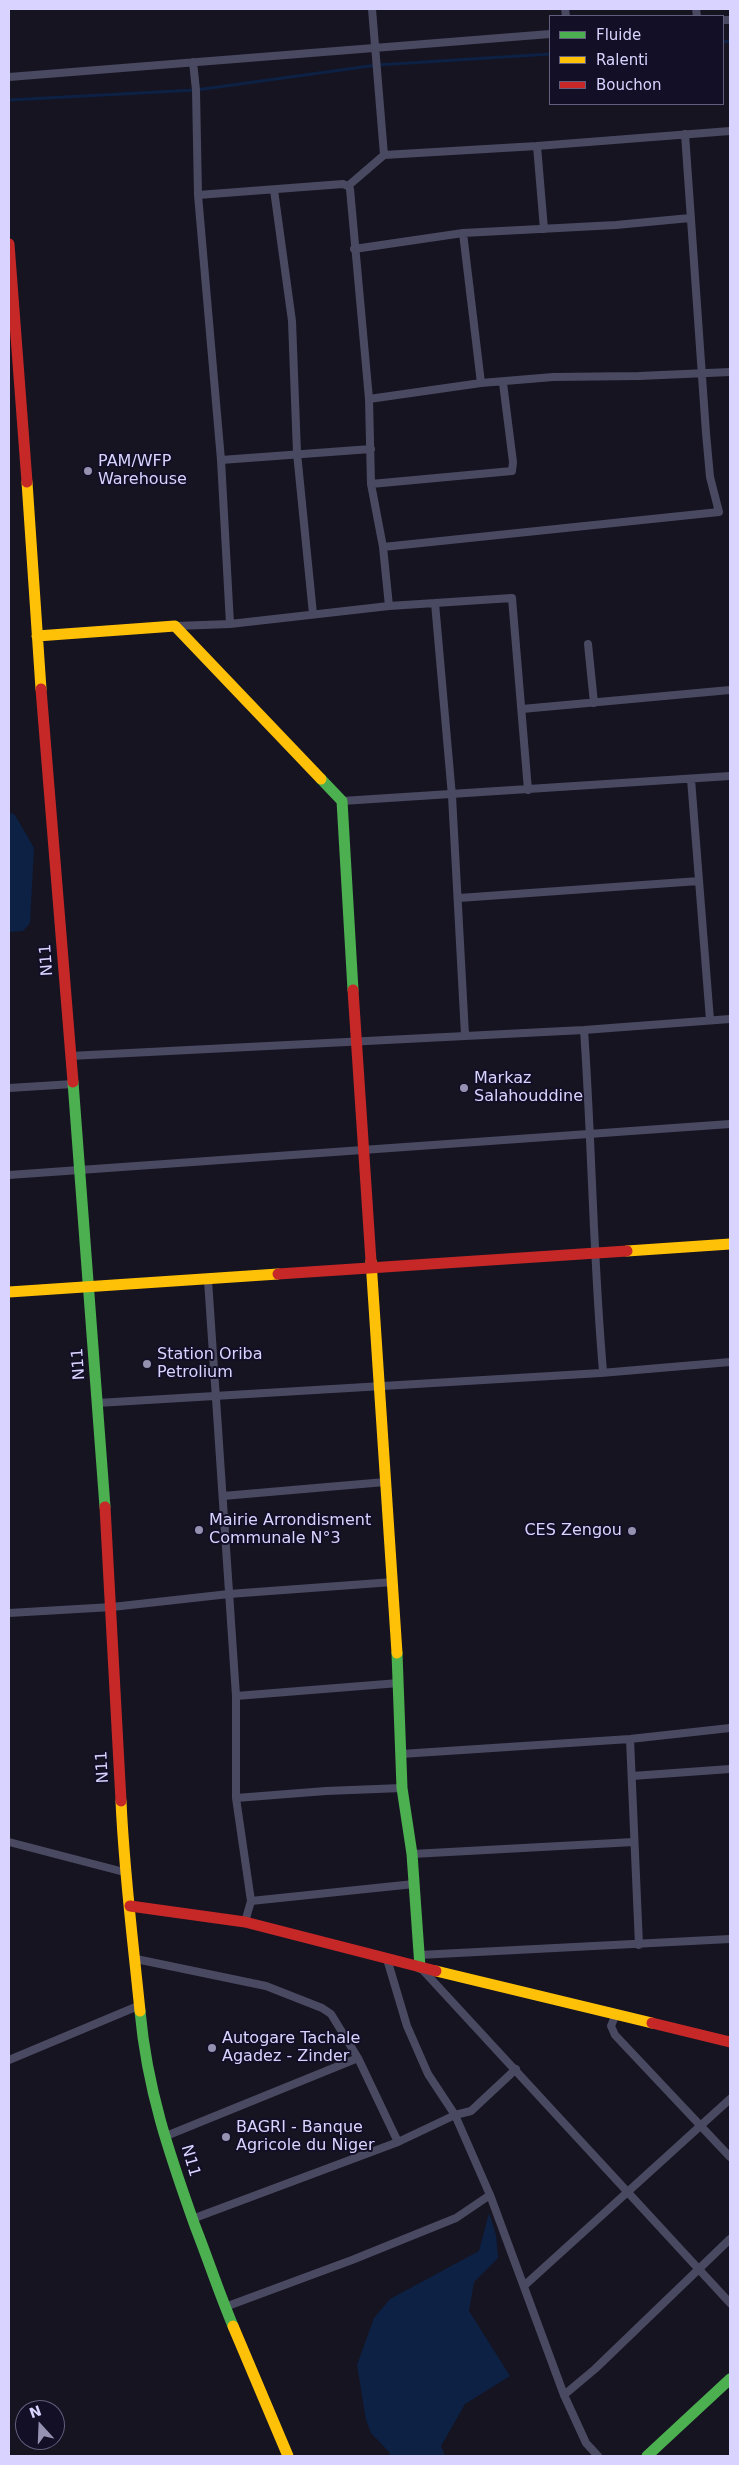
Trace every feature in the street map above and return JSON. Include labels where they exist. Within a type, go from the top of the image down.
[{"type":"street","points":[[372,9],[384,154]]},
{"type":"street","points":[[9,77],[549,34]]},
{"type":"street","points":[[193,62],[196,90],[198,195],[221,460],[230,624]]},
{"type":"street","points":[[348,186],[384,154],[538,146],[730,132]]},
{"type":"street","points":[[383,547],[719,512],[710,477],[685,134]]},
{"type":"street","points":[[538,146],[544,229]]},
{"type":"street","points":[[198,195],[343,184],[350,189],[354,249],[370,399],[371,484],[383,547],[389,606]]},
{"type":"street","points":[[274,190],[292,321],[296,453],[313,614]]},
{"type":"street","points":[[354,249],[463,233],[690,218]]},
{"type":"street","points":[[463,233],[481,383]]},
{"type":"street","name":"N11","points":[[9,244],[14,382],[34,558],[37,636],[89,1287],[112,1607],[124,1872],[136,1959],[138,2006],[144,2056],[154,2099],[192,2219],[225,2307],[288,2456]]},
{"type":"street","points":[[370,399],[481,383],[503,383],[553,376],[730,372]]},
{"type":"street","points":[[371,484],[512,471],[513,462],[503,383]]},
{"type":"street","points":[[221,460],[371,449]]},
{"type":"street","points":[[37,636],[230,624],[389,606],[512,598],[528,790]]},
{"type":"street","points":[[435,603],[452,796],[465,1035]]},
{"type":"street","points":[[175,626],[342,801],[378,1385],[400,1683],[402,1788],[412,1854],[420,1967],[516,2069],[627,2193],[700,2268],[730,2303]]},
{"type":"street","points":[[588,644],[594,703]]},
{"type":"street","points":[[522,709],[730,690]]},
{"type":"street","points":[[342,801],[452,796],[730,776]]},
{"type":"street","points":[[691,779],[710,1020]]},
{"type":"street","points":[[459,898],[699,881]]},
{"type":"street","points":[[70,1056],[584,1030],[730,1019]]},
{"type":"street","points":[[584,1030],[591,1134],[594,1254],[603,1371]]},
{"type":"street","points":[[9,1088],[72,1084]]},
{"type":"street","points":[[9,1176],[730,1124]]},
{"type":"street","points":[[9,1292],[730,1244]]},
{"type":"street","points":[[208,1280],[236,1696],[236,1798],[251,1901],[245,1922]]},
{"type":"street","points":[[97,1403],[730,1362]]},
{"type":"street","points":[[223,1496],[386,1482]]},
{"type":"street","points":[[9,1613],[112,1607],[229,1594],[393,1582]]},
{"type":"street","points":[[236,1696],[400,1683]]},
{"type":"street","points":[[401,1754],[630,1739],[730,1728]]},
{"type":"street","points":[[630,1739],[639,1945]]},
{"type":"street","points":[[632,1776],[730,1769]]},
{"type":"street","points":[[236,1798],[326,1791],[402,1788]]},
{"type":"street","points":[[9,1842],[124,1872]]},
{"type":"street","points":[[412,1854],[634,1842]]},
{"type":"street","points":[[251,1901],[414,1884]]},
{"type":"street","points":[[130,1906],[245,1922],[387,1959],[730,2042]]},
{"type":"street","points":[[419,1955],[730,1939]]},
{"type":"street","points":[[136,1959],[266,1986],[322,2008],[331,2014],[358,2058],[398,2142]]},
{"type":"street","points":[[387,1959],[407,2026],[428,2074],[455,2115],[490,2194],[564,2395],[586,2443],[598,2456]]},
{"type":"street","points":[[9,2060],[138,2006]]},
{"type":"street","points":[[616,2014],[611,2026],[615,2035],[702,2125],[730,2157]]},
{"type":"street","points":[[166,2136],[358,2058]]},
{"type":"street","points":[[192,2219],[398,2142],[455,2115],[471,2111],[516,2069]]},
{"type":"street","points":[[525,2285],[730,2099]]},
{"type":"street","points":[[225,2307],[352,2260],[456,2218],[490,2194]]},
{"type":"street","points":[[564,2395],[595,2369],[730,2239]]},
{"type":"street","points":[[647,2456],[730,2379]]},
{"type":"water","points":[[9,812],[15,815],[34,848],[30,923],[23,931],[9,932]]},
{"type":"water","points":[[489,2213],[496,2235],[498,2258],[474,2282],[469,2311],[510,2376],[465,2404],[441,2446],[445,2456],[390,2456],[389,2452],[371,2433],[366,2420],[357,2365],[374,2318],[390,2299],[479,2251]]},
{"type":"waterway","points":[[724,42],[730,41]]},
{"type":"waterway","points":[[9,100],[196,90],[377,65],[549,54]]},
{"type":"traffic: fast","points":[[321,779],[342,801],[353,990]]},
{"type":"traffic: fast","points":[[73,1082],[105,1507]]},
{"type":"traffic: fast","points":[[397,1653],[402,1788],[412,1854],[420,1967]]},
{"type":"traffic: fast","points":[[140,2011],[143,2040],[160,2120],[176,2173],[233,2326]]},
{"type":"traffic: fast","points":[[647,2456],[730,2379]]},
{"type":"traffic: slow","points":[[27,482],[41,689]]},
{"type":"traffic: slow","points":[[37,636],[175,626],[321,779]]},
{"type":"traffic: slow","points":[[627,1251],[730,1244]]},
{"type":"traffic: slow","points":[[371,1261],[397,1653]]},
{"type":"traffic: slow","points":[[9,1292],[278,1274]]},
{"type":"traffic: slow","points":[[121,1801],[126,1880],[140,2011]]},
{"type":"traffic: slow","points":[[436,1971],[652,2023]]},
{"type":"traffic: slow","points":[[233,2326],[288,2456]]},
{"type":"traffic: jam","points":[[9,244],[27,482]]},
{"type":"traffic: jam","points":[[41,689],[73,1082]]},
{"type":"traffic: jam","points":[[353,990],[371,1261]]},
{"type":"traffic: jam","points":[[278,1274],[627,1251]]},
{"type":"traffic: jam","points":[[105,1507],[121,1801]]},
{"type":"traffic: jam","points":[[130,1906],[245,1922],[436,1971]]},
{"type":"traffic: jam","points":[[652,2023],[730,2042]]},
{"type":"place","name":"PAM/WFP Warehouse","points":[[88,471]]},
{"type":"place","name":"Markaz Salahouddine","points":[[464,1088]]},
{"type":"place","name":"Station Oriba Petrolium","points":[[147,1364]]},
{"type":"place","name":"Mairie Arrondisment Communale N°3","points":[[199,1530]]},
{"type":"place","name":"CES Zengou","points":[[632,1531]]},
{"type":"place","name":"Autogare Tachale Agadez - Zinder","points":[[212,2048]]},
{"type":"place","name":"BAGRI - Banque Agricole du Niger","points":[[226,2137]]}]
